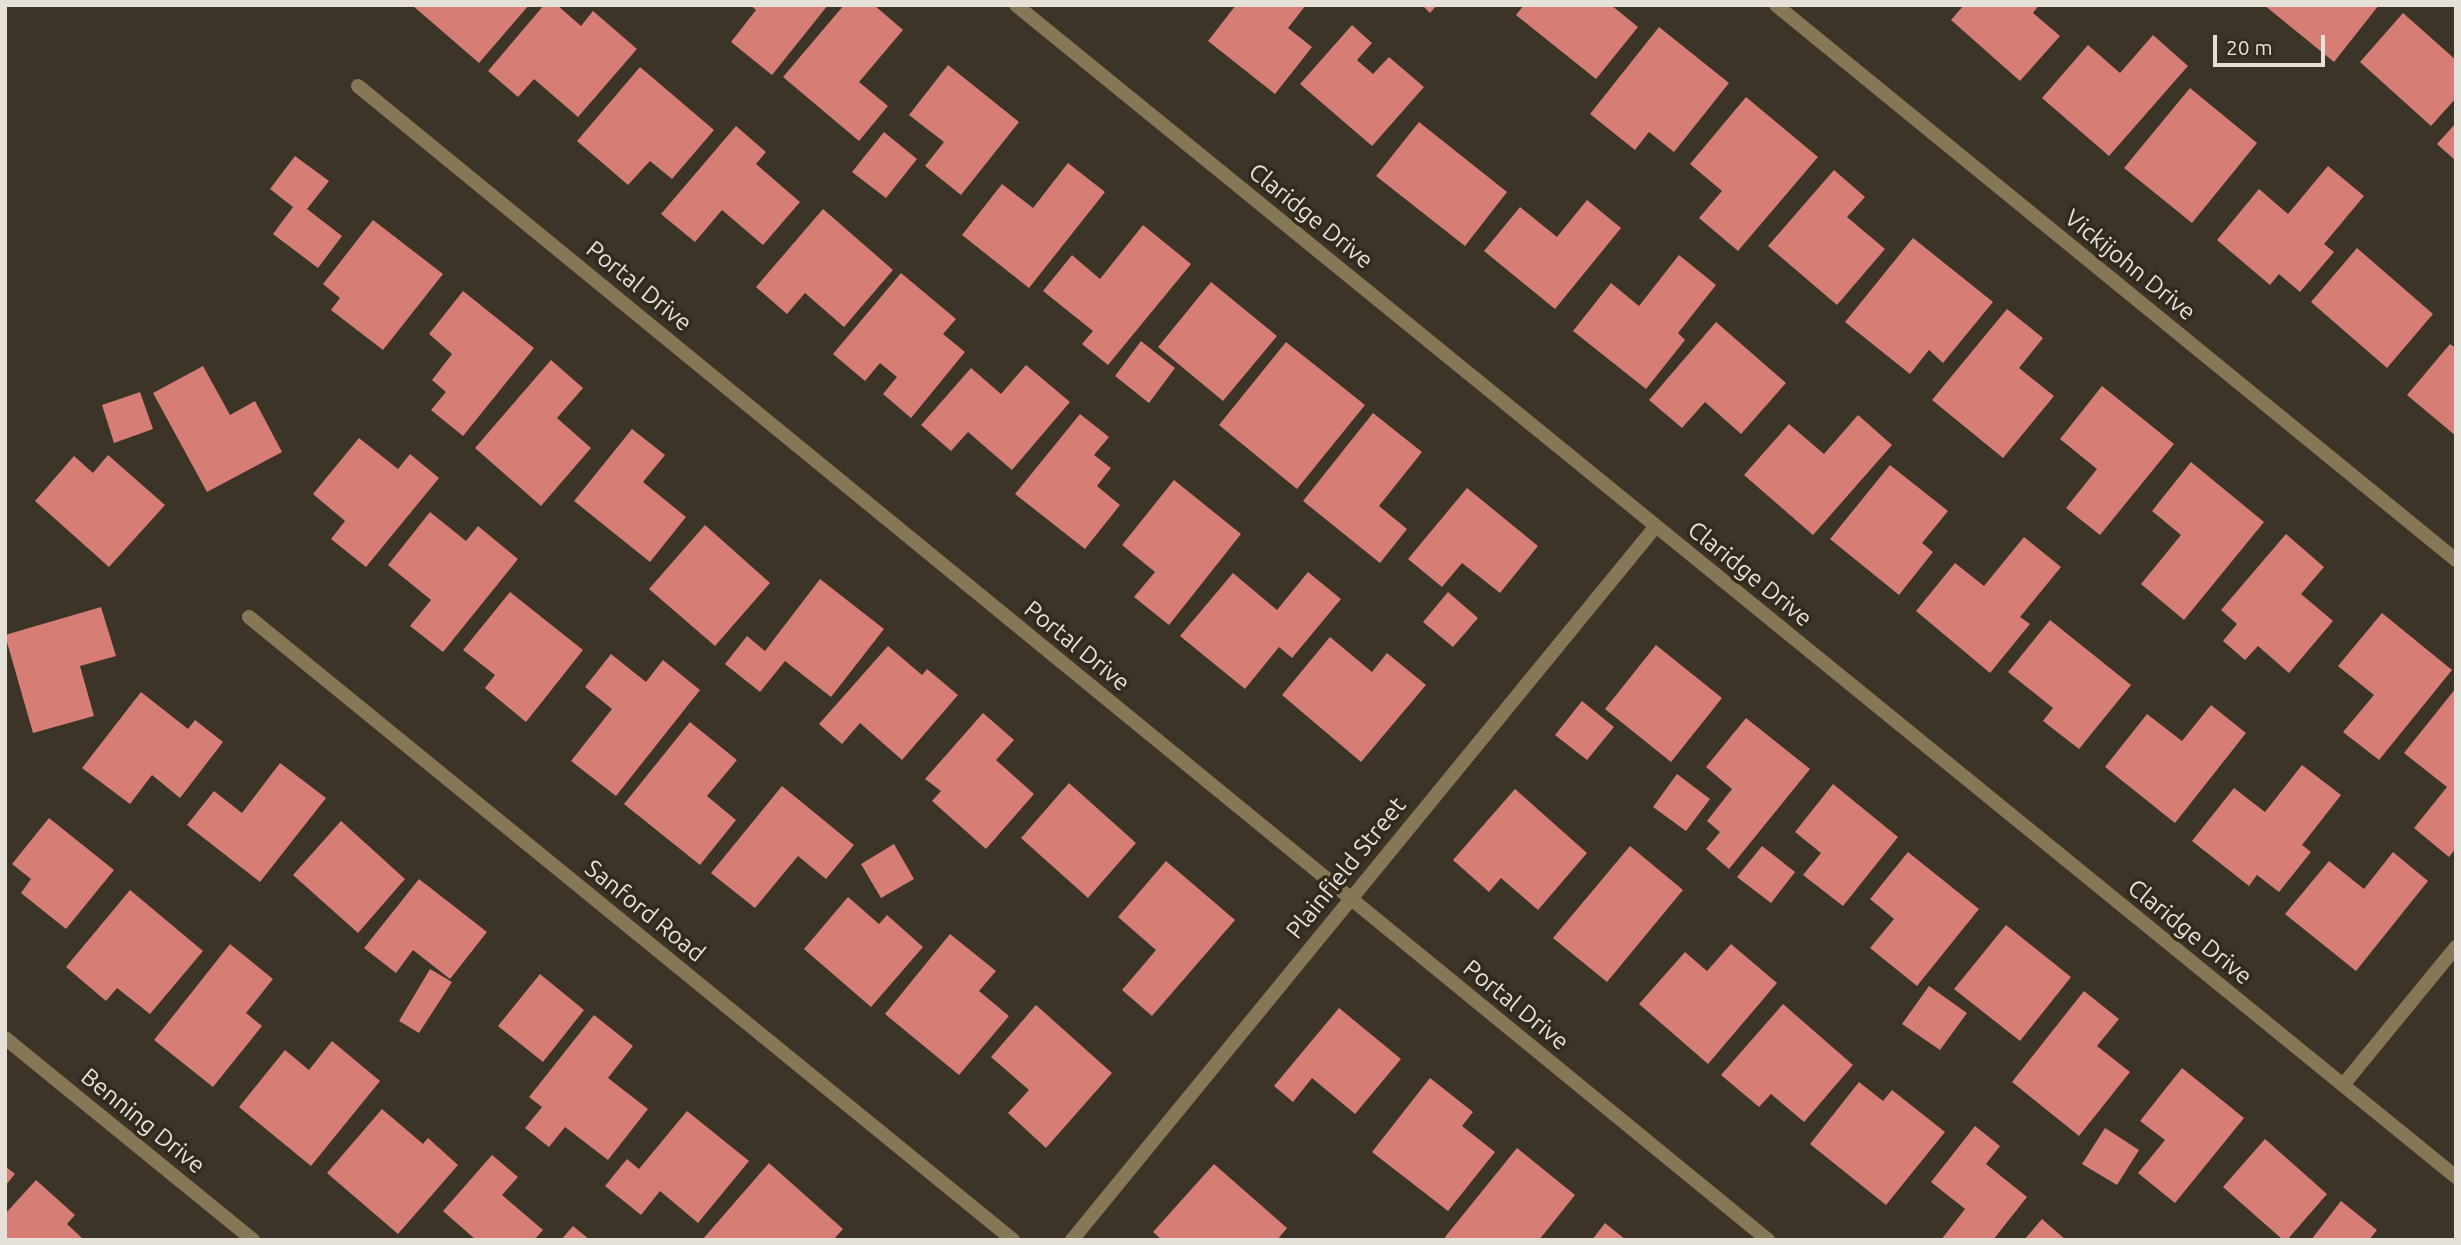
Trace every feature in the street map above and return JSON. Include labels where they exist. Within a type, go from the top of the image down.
[{"type":"street","name":"Claridge Drive","points":[[1016,5],[2456,1177]]},
{"type":"street","name":"Vickijohn Drive","points":[[1776,5],[2456,560]]},
{"type":"street","name":"Portal Drive","points":[[358,86],[1768,1240]]},
{"type":"street","name":"Plainfield Street","points":[[1072,1240],[1656,526]]},
{"type":"street","name":"Sanford Road","points":[[249,617],[1013,1240]]},
{"type":"street","points":[[2343,1085],[2456,947]]},
{"type":"street","name":"Benning Drive","points":[[5,1038],[253,1240]]},
{"type":"building","points":[[412,5],[529,5],[479,63]]},
{"type":"building","points":[[544,5],[557,5],[581,26],[593,11],[637,49],[578,117],[534,79],[518,97],[488,71]]},
{"type":"building","points":[[750,5],[828,5],[772,75],[731,42],[756,10]]},
{"type":"building","points":[[844,5],[874,5],[903,30],[859,82],[888,106],[859,141],[783,77]]},
{"type":"building","points":[[1236,5],[1306,5],[1288,28],[1312,47],[1275,94],[1208,41]]},
{"type":"building","points":[[1422,5],[1437,5],[1430,13]]},
{"type":"building","points":[[1524,5],[1611,5],[1638,27],[1596,79],[1516,15]]},
{"type":"building","points":[[1964,5],[2039,5],[2033,13],[2060,36],[2020,81],[1951,20]]},
{"type":"building","points":[[2264,5],[2379,5],[2334,62]]},
{"type":"building","points":[[2403,13],[2456,60],[2456,98],[2431,126],[2360,62]]},
{"type":"building","points":[[1352,25],[1372,43],[1357,60],[1373,74],[1389,57],[1424,87],[1372,146],[1300,84]]},
{"type":"building","points":[[1659,27],[1729,83],[1674,152],[1649,132],[1635,150],[1590,114]]},
{"type":"building","points":[[2153,35],[2188,66],[2109,156],[2042,98],[2088,45],[2120,73]]},
{"type":"building","points":[[948,65],[1019,122],[961,195],[925,166],[944,142],[909,115]]},
{"type":"building","points":[[640,67],[714,130],[672,179],[650,161],[628,185],[577,141]]},
{"type":"building","points":[[2190,88],[2257,143],[2192,223],[2124,168]]},
{"type":"building","points":[[1746,97],[1818,157],[1738,251],[1699,218],[1722,191],[1690,164]]},
{"type":"building","points":[[1419,122],[1507,192],[1465,246],[1376,176]]},
{"type":"building","points":[[2456,123],[2456,161],[2437,144]]},
{"type":"building","points":[[736,126],[766,152],[756,164],[800,202],[763,245],[722,210],[695,242],[661,214]]},
{"type":"building","points":[[884,132],[917,159],[886,198],[852,172]]},
{"type":"building","points":[[295,156],[329,181],[307,209],[342,236],[318,268],[273,234],[293,207],[270,189]]},
{"type":"building","points":[[1068,163],[1105,192],[1029,288],[962,235],[1002,184],[1033,208]]},
{"type":"building","points":[[2328,166],[2364,196],[2324,244],[2334,252],[2300,292],[2279,274],[2270,285],[2217,240],[2259,189],[2288,214]]},
{"type":"building","points":[[1834,170],[1865,197],[1847,217],[1885,249],[1837,305],[1768,246]]},
{"type":"building","points":[[1587,200],[1621,228],[1555,309],[1484,251],[1520,207],[1557,237]]},
{"type":"building","points":[[823,209],[893,270],[844,327],[805,293],[787,314],[756,287]]},
{"type":"building","points":[[373,220],[443,274],[383,350],[331,310],[340,298],[323,284]]},
{"type":"building","points":[[1143,225],[1191,264],[1108,365],[1082,344],[1093,331],[1043,291],[1072,255],[1100,279]]},
{"type":"building","points":[[1913,238],[1993,302],[1943,363],[1929,350],[1910,374],[1845,322]]},
{"type":"building","points":[[2357,248],[2433,314],[2387,368],[2311,302]]},
{"type":"building","points":[[1679,255],[1716,285],[1678,333],[1685,340],[1646,389],[1573,331],[1611,283],[1639,306]]},
{"type":"building","points":[[901,273],[956,319],[943,334],[965,352],[911,418],[883,394],[897,377],[880,363],[865,381],[833,354]]},
{"type":"building","points":[[1211,282],[1277,336],[1223,401],[1158,347]]},
{"type":"building","points":[[463,291],[534,348],[463,436],[431,410],[446,392],[432,380],[452,354],[429,334]]},
{"type":"building","points":[[2007,309],[2043,338],[2019,368],[2054,396],[2003,458],[1932,400]]},
{"type":"building","points":[[1716,322],[1786,383],[1741,434],[1705,402],[1682,428],[1649,400]]},
{"type":"building","points":[[1141,341],[1175,368],[1149,403],[1115,376]]},
{"type":"building","points":[[1286,342],[1365,405],[1297,489],[1219,425]]},
{"type":"building","points":[[2450,344],[2456,348],[2456,436],[2407,395]]},
{"type":"building","points":[[551,360],[583,388],[557,418],[591,448],[541,506],[475,448]]},
{"type":"building","points":[[1026,365],[1070,402],[1012,470],[968,432],[951,451],[921,425],[971,368],[1001,394]]},
{"type":"building","points":[[203,366],[230,415],[255,401],[282,452],[207,492],[153,393]]},
{"type":"building","points":[[2102,386],[2174,444],[2100,535],[2066,508],[2097,469],[2060,439]]},
{"type":"building","points":[[140,392],[153,429],[114,443],[102,405]]},
{"type":"building","points":[[1373,413],[1422,452],[1379,506],[1407,529],[1380,563],[1303,501]]},
{"type":"building","points":[[1080,414],[1109,437],[1094,455],[1111,468],[1097,486],[1120,505],[1085,549],[1015,494]]},
{"type":"building","points":[[1858,415],[1892,445],[1813,535],[1744,475],[1789,424],[1824,454]]},
{"type":"building","points":[[632,429],[665,455],[643,482],[686,517],[650,562],[574,501]]},
{"type":"building","points":[[359,438],[398,469],[410,454],[439,478],[366,567],[331,539],[345,521],[313,494]]},
{"type":"building","points":[[108,455],[165,505],[109,567],[35,501],[74,456],[93,473]]},
{"type":"building","points":[[2191,462],[2264,522],[2184,620],[2141,584],[2181,535],[2152,511]]},
{"type":"building","points":[[1890,465],[1948,511],[1922,543],[1933,552],[1899,595],[1830,539]]},
{"type":"building","points":[[1174,480],[1241,534],[1169,625],[1134,597],[1155,572],[1122,545]]},
{"type":"building","points":[[1467,488],[1538,546],[1500,593],[1462,563],[1442,587],[1408,559]]},
{"type":"building","points":[[430,512],[466,541],[478,526],[518,559],[443,652],[410,626],[431,600],[388,565]]},
{"type":"building","points":[[705,525],[770,583],[715,646],[649,589]]},
{"type":"building","points":[[2286,534],[2324,567],[2301,594],[2333,621],[2289,673],[2258,646],[2245,660],[2223,641],[2237,624],[2221,610]]},
{"type":"building","points":[[2024,537],[2061,567],[2020,617],[2030,624],[1990,673],[1916,611],[1955,563],[1984,586]]},
{"type":"building","points":[[1308,572],[1341,599],[1292,658],[1279,647],[1245,689],[1180,636],[1233,573],[1277,610]]},
{"type":"building","points":[[820,579],[884,629],[831,697],[785,661],[760,692],[725,664],[747,636],[765,651]]},
{"type":"building","points":[[510,592],[583,650],[526,722],[485,688],[495,675],[463,650]]},
{"type":"building","points":[[1448,592],[1478,618],[1453,647],[1423,622]]},
{"type":"building","points":[[101,607],[116,656],[80,666],[94,716],[33,733],[5,635]]},
{"type":"building","points":[[2382,613],[2452,670],[2379,760],[2343,732],[2374,695],[2338,666]]},
{"type":"building","points":[[2050,620],[2131,685],[2079,749],[2043,721],[2053,708],[2008,672]]},
{"type":"building","points":[[1330,637],[1372,672],[1387,653],[1426,685],[1361,762],[1282,695]]},
{"type":"building","points":[[1656,645],[1722,698],[1671,762],[1605,709]]},
{"type":"building","points":[[888,646],[922,675],[927,669],[958,695],[902,760],[860,723],[842,744],[819,724]]},
{"type":"building","points":[[611,654],[646,682],[663,660],[700,690],[616,796],[571,761],[612,709],[585,687]]},
{"type":"building","points":[[2456,688],[2456,848],[2449,857],[2414,828],[2447,787],[2404,753]]},
{"type":"building","points":[[141,692],[188,729],[195,720],[223,742],[180,798],[152,775],[130,804],[82,768]]},
{"type":"building","points":[[1582,701],[1614,727],[1587,760],[1555,735]]},
{"type":"building","points":[[2211,705],[2246,733],[2175,823],[2105,767],[2147,714],[2182,741]]},
{"type":"building","points":[[983,713],[1014,740],[996,760],[1034,794],[986,849],[932,801],[941,791],[925,779]]},
{"type":"building","points":[[1746,718],[1810,769],[1729,869],[1706,849],[1720,832],[1707,821],[1732,789],[1706,767]]},
{"type":"building","points":[[690,722],[737,760],[707,796],[736,820],[700,865],[624,804]]},
{"type":"building","points":[[280,763],[326,798],[260,882],[187,825],[214,791],[242,813]]},
{"type":"building","points":[[2302,765],[2341,795],[2302,845],[2311,852],[2279,892],[2257,875],[2249,886],[2192,841],[2234,788],[2265,812]]},
{"type":"building","points":[[1677,774],[1710,799],[1686,831],[1653,807]]},
{"type":"building","points":[[1069,783],[1136,843],[1088,898],[1021,838]]},
{"type":"building","points":[[1833,784],[1898,837],[1843,906],[1803,875],[1821,853],[1795,832]]},
{"type":"building","points":[[782,786],[854,845],[826,879],[798,856],[755,908],[711,873]]},
{"type":"building","points":[[1515,789],[1587,853],[1538,910],[1501,878],[1489,892],[1453,860]]},
{"type":"building","points":[[49,818],[114,870],[66,929],[21,893],[31,879],[12,864]]},
{"type":"building","points":[[341,821],[405,879],[358,933],[293,875]]},
{"type":"building","points":[[894,844],[914,879],[881,898],[861,864]]},
{"type":"building","points":[[1630,846],[1683,890],[1607,982],[1553,938]]},
{"type":"building","points":[[1762,846],[1795,872],[1771,903],[1737,877]]},
{"type":"building","points":[[1908,852],[1979,909],[1917,986],[1870,948],[1894,919],[1870,899]]},
{"type":"building","points":[[2393,852],[2428,881],[2356,971],[2285,914],[2329,861],[2364,889]]},
{"type":"building","points":[[1166,861],[1235,920],[1152,1016],[1122,990],[1156,950],[1118,917]]},
{"type":"building","points":[[419,879],[487,932],[450,979],[413,950],[396,973],[364,948]]},
{"type":"building","points":[[130,890],[203,951],[150,1014],[117,988],[106,1001],[66,967]]},
{"type":"building","points":[[848,897],[879,924],[887,915],[923,947],[871,1007],[804,949]]},
{"type":"building","points":[[2006,925],[2071,977],[2020,1041],[1954,989]]},
{"type":"building","points":[[950,934],[996,971],[979,991],[1009,1016],[959,1075],[885,1014]]},
{"type":"building","points":[[230,944],[273,979],[246,1013],[262,1026],[213,1087],[154,1040]]},
{"type":"building","points":[[1731,944],[1777,983],[1708,1064],[1639,1004],[1685,952],[1707,971]]},
{"type":"building","points":[[430,969],[452,982],[419,1033],[399,1021]]},
{"type":"building","points":[[540,974],[584,1010],[543,1062],[498,1026]]},
{"type":"building","points":[[1929,986],[1967,1013],[1940,1050],[1902,1024]]},
{"type":"building","points":[[2084,991],[2119,1019],[2097,1046],[2130,1072],[2079,1136],[2012,1082]]},
{"type":"building","points":[[1783,1004],[1853,1065],[1804,1122],[1771,1094],[1759,1107],[1721,1075]]},
{"type":"building","points":[[1036,1005],[1112,1073],[1046,1148],[1008,1113],[1029,1090],[991,1057]]},
{"type":"building","points":[[1339,1008],[1401,1059],[1355,1114],[1312,1078],[1293,1102],[1274,1086]]},
{"type":"building","points":[[594,1015],[633,1046],[608,1078],[648,1109],[608,1160],[565,1127],[549,1147],[525,1128],[542,1107],[529,1097]]},
{"type":"building","points":[[332,1041],[380,1081],[311,1166],[239,1107],[285,1050],[309,1070]]},
{"type":"building","points":[[2182,1068],[2244,1118],[2175,1203],[2138,1173],[2165,1140],[2140,1121]]},
{"type":"building","points":[[1430,1078],[1473,1112],[1462,1126],[1495,1152],[1448,1211],[1372,1152]]},
{"type":"building","points":[[1859,1082],[1883,1101],[1892,1090],[1945,1132],[1886,1205],[1810,1144]]},
{"type":"building","points":[[382,1109],[423,1144],[428,1138],[458,1165],[398,1234],[327,1173]]},
{"type":"building","points":[[687,1111],[749,1161],[698,1223],[660,1191],[641,1215],[605,1186],[627,1159],[639,1169]]},
{"type":"building","points":[[1975,1126],[2000,1146],[1986,1164],[2027,1197],[1993,1240],[1941,1240],[1965,1209],[1931,1182]]},
{"type":"building","points":[[2105,1128],[2139,1150],[2117,1185],[2082,1164]]},
{"type":"building","points":[[2265,1139],[2327,1194],[2287,1240],[2283,1240],[2223,1187]]},
{"type":"building","points":[[1517,1148],[1575,1195],[1539,1240],[1448,1240],[1445,1237]]},
{"type":"building","points":[[492,1155],[518,1177],[502,1195],[543,1230],[534,1240],[476,1240],[443,1211]]},
{"type":"building","points":[[769,1163],[843,1229],[833,1240],[702,1240]]},
{"type":"building","points":[[1214,1164],[1287,1228],[1277,1240],[1162,1240],[1153,1232]]},
{"type":"building","points":[[5,1166],[15,1174],[5,1186]]},
{"type":"building","points":[[36,1180],[75,1215],[67,1224],[84,1240],[5,1240],[5,1214]]},
{"type":"building","points":[[2341,1201],[2377,1230],[2369,1240],[2311,1240]]},
{"type":"building","points":[[2042,1219],[2066,1240],[2024,1240]]},
{"type":"building","points":[[1605,1223],[1626,1240],[1592,1240]]},
{"type":"building","points":[[573,1226],[590,1240],[561,1240]]}]
